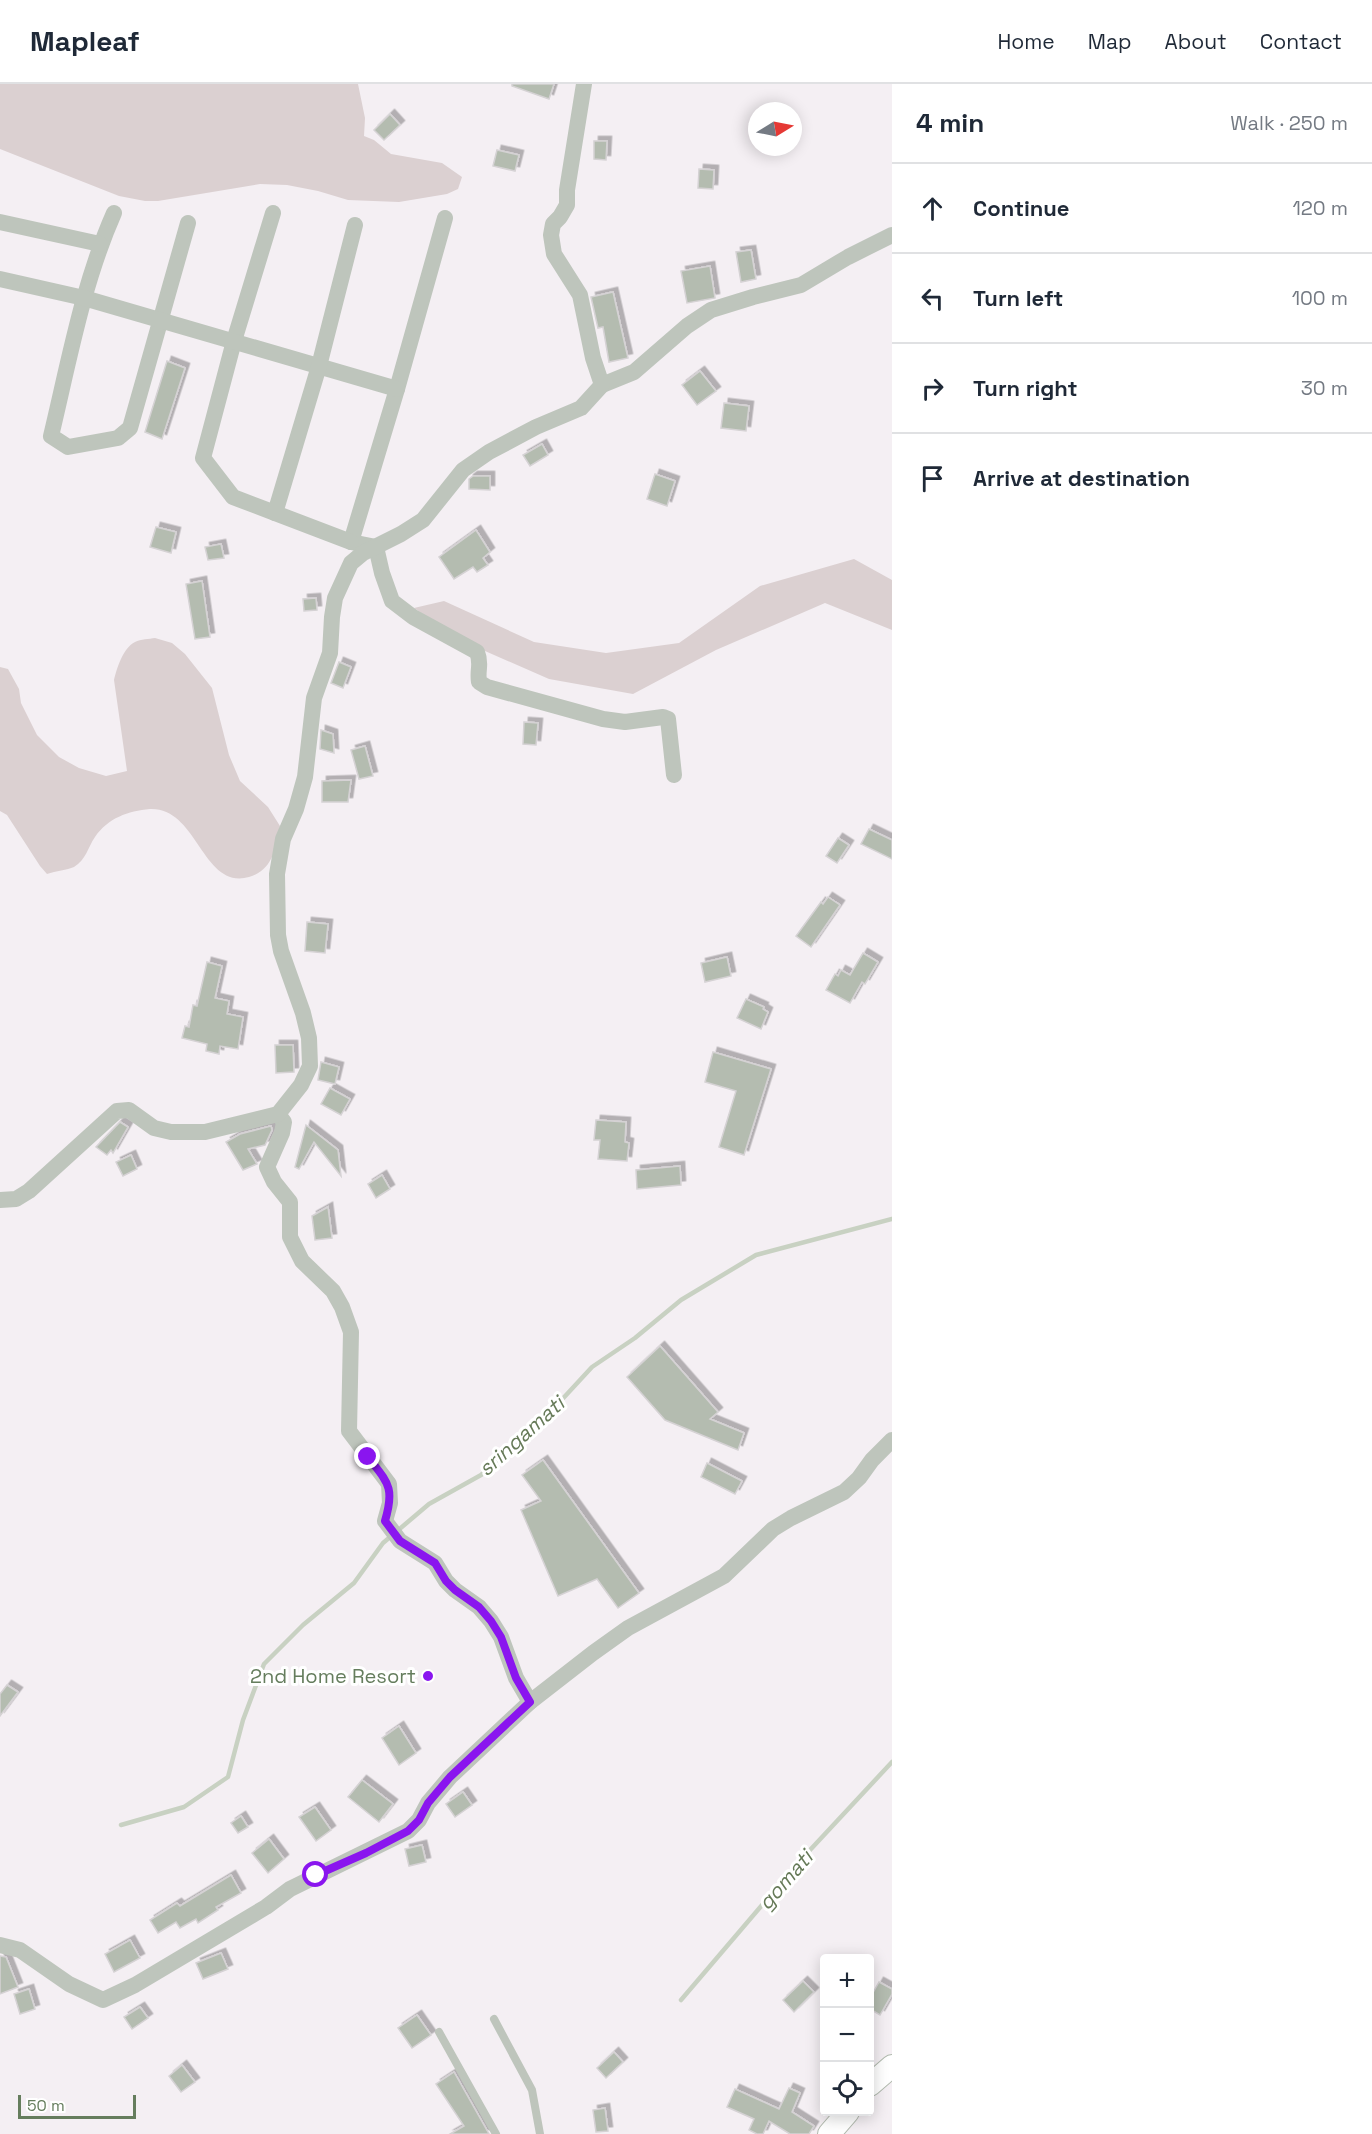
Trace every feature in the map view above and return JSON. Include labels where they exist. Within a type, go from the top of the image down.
[{"type":"main road","points":[[874,2082],[892,2066]]},
{"type":"main road","points":[[829,2134],[845,2116]]},
{"type":"street","points":[[584,84],[567,190],[567,204],[553,224],[551,235],[554,254],[580,295],[593,358],[602,385]]},
{"type":"street","points":[[114,213],[100,244],[84,298],[51,436],[68,447],[118,438],[130,428],[188,223]]},
{"type":"street","points":[[273,213],[234,341],[203,458],[233,497],[351,542],[376,547]]},
{"type":"street","points":[[351,542],[445,218]]},
{"type":"street","points":[[0,222],[100,244]]},
{"type":"street","points":[[275,513],[319,366],[356,225]]},
{"type":"street","points":[[0,1200],[16,1198],[29,1191],[117,1111],[129,1110],[154,1128],[205,1132],[278,1114],[301,1085],[310,1066],[309,1038],[303,1013],[279,943],[276,874],[283,839],[296,808],[305,777],[314,698],[330,653],[335,598],[351,563],[363,553],[423,520],[463,470],[480,458],[536,427],[581,408],[602,385],[634,372],[687,326],[711,310],[801,285],[848,257],[892,235]]},
{"type":"street","points":[[0,279],[84,298],[397,389]]},
{"type":"street","points":[[376,547],[392,602],[413,617],[477,652],[481,661],[477,673],[479,682],[487,687],[603,719],[625,722],[663,717],[668,719],[674,776]]},
{"type":"street","points":[[278,1114],[284,1122],[282,1133],[267,1167],[274,1182],[290,1202],[290,1237],[302,1261],[333,1291],[342,1307],[351,1332],[349,1431],[389,1484],[390,1503],[385,1521],[400,1541],[435,1563],[446,1581],[479,1607],[491,1621],[501,1637],[516,1678],[530,1702]]},
{"type":"street","points":[[0,1945],[20,1950],[69,1984],[103,2000],[135,1985],[266,1906],[290,1889],[408,1831],[419,1820],[428,1803],[450,1777],[530,1702],[628,1628],[724,1576],[773,1529],[844,1491],[859,1478],[872,1460],[892,1440]]},
{"type":"lane","points":[[494,2019],[532,2090],[540,2134]]},
{"type":"lane","points":[[439,2032],[496,2134]]},
{"type":"shaded area","points":[[0,84],[358,84],[365,118],[364,136],[374,140],[391,154],[442,163],[462,177],[458,189],[447,194],[399,202],[348,200],[287,185],[260,184],[158,201],[119,196],[0,149]]},
{"type":"shaded area","points":[[854,559],[892,580],[892,630],[825,603],[716,650],[633,694],[549,679],[460,640],[414,608],[444,601],[534,642],[606,653],[679,643],[760,586]]},
{"type":"shaded area","points":[[155,638],[172,643],[185,654],[212,688],[229,755],[240,781],[268,807],[280,826],[272,857],[257,874],[233,878],[220,872],[179,821],[166,812],[150,809],[126,814],[112,820],[100,830],[78,864],[47,874],[7,815],[0,811],[0,667],[8,669],[19,689],[21,703],[37,735],[59,757],[79,768],[106,776],[127,771],[114,680],[119,664],[124,653],[135,642]]},
{"type":"building","points":[[512,84],[554,84],[549,99],[512,86]]},
{"type":"building","points":[[390,114],[400,125],[384,140],[374,130]]},
{"type":"building","points":[[594,141],[607,141],[606,160],[594,159]]},
{"type":"building","points":[[497,150],[519,155],[515,171],[493,166]]},
{"type":"building","points":[[699,169],[714,170],[713,189],[698,188]]},
{"type":"building","points":[[751,250],[756,279],[741,282],[736,252]]},
{"type":"building","points":[[710,266],[715,298],[687,303],[681,271]]},
{"type":"building","points":[[613,292],[628,358],[609,362],[603,327],[598,328],[591,297]]},
{"type":"building","points":[[167,361],[185,368],[162,439],[145,432]]},
{"type":"building","points":[[700,371],[716,391],[697,405],[682,385]]},
{"type":"building","points":[[724,403],[749,406],[746,431],[721,428]]},
{"type":"building","points":[[542,444],[548,455],[530,466],[523,455]]},
{"type":"building","points":[[655,474],[675,481],[667,506],[647,499]]},
{"type":"building","points":[[473,476],[490,476],[490,490],[469,489],[469,479]]},
{"type":"building","points":[[156,527],[176,532],[171,553],[150,547]]},
{"type":"building","points":[[476,530],[490,552],[483,558],[488,565],[477,572],[473,567],[454,579],[439,557]]},
{"type":"building","points":[[221,544],[224,558],[208,560],[205,547]]},
{"type":"building","points":[[202,581],[210,637],[195,639],[186,584]]},
{"type":"building","points":[[316,598],[317,610],[304,611],[303,599]]},
{"type":"building","points":[[339,662],[351,667],[343,688],[331,683]]},
{"type":"building","points":[[524,722],[538,723],[536,745],[523,744]]},
{"type":"building","points":[[321,730],[333,734],[334,753],[320,749]]},
{"type":"building","points":[[365,746],[373,776],[359,779],[351,750]]},
{"type":"building","points":[[351,780],[348,802],[322,802],[322,781]]},
{"type":"building","points":[[869,829],[892,840],[892,859],[861,844]]},
{"type":"building","points":[[838,838],[849,845],[837,863],[826,856]]},
{"type":"building","points":[[828,897],[840,905],[811,947],[796,936],[821,902],[823,904]]},
{"type":"building","points":[[307,922],[328,924],[325,953],[305,951]]},
{"type":"building","points":[[863,953],[878,962],[865,984],[862,982],[850,1003],[826,990],[835,974],[838,976],[841,970],[850,975]]},
{"type":"building","points":[[727,957],[731,976],[705,982],[701,963]]},
{"type":"building","points":[[207,962],[222,966],[215,998],[229,1001],[227,1014],[243,1017],[238,1049],[220,1046],[219,1054],[206,1051],[207,1044],[182,1038],[185,1026],[189,1027],[193,1005],[197,1006]]},
{"type":"building","points":[[746,999],[764,1007],[763,1009],[768,1012],[761,1029],[737,1018]]},
{"type":"building","points":[[275,1045],[293,1045],[294,1072],[276,1073]]},
{"type":"building","points":[[713,1052],[771,1069],[744,1155],[719,1147],[736,1091],[705,1082]]},
{"type":"building","points":[[321,1062],[339,1067],[335,1084],[318,1080]]},
{"type":"building","points":[[330,1088],[350,1099],[341,1115],[321,1104]]},
{"type":"building","points":[[596,1120],[626,1122],[625,1142],[629,1143],[627,1161],[598,1159],[600,1140],[594,1140]]},
{"type":"building","points":[[120,1122],[128,1127],[113,1153],[111,1150],[107,1155],[96,1147]]},
{"type":"building","points":[[306,1125],[338,1150],[341,1176],[314,1142],[299,1169],[295,1167]]},
{"type":"building","points":[[271,1126],[272,1130],[265,1145],[248,1149],[257,1164],[243,1170],[226,1142],[240,1134]]},
{"type":"building","points":[[131,1155],[137,1169],[123,1176],[116,1162]]},
{"type":"building","points":[[680,1166],[681,1185],[637,1189],[636,1170]]},
{"type":"building","points":[[382,1175],[390,1189],[376,1198],[368,1184]]},
{"type":"building","points":[[328,1207],[332,1238],[315,1240],[312,1216]]},
{"type":"building","points":[[660,1346],[718,1412],[710,1419],[744,1433],[738,1450],[665,1420],[627,1377]]},
{"type":"building","points":[[543,1460],[639,1593],[618,1608],[597,1579],[558,1596],[521,1510],[541,1501],[522,1475]]},
{"type":"building","points":[[707,1463],[742,1481],[735,1494],[701,1477]]},
{"type":"building","points":[[7,1685],[18,1692],[0,1716],[0,1694]]},
{"type":"building","points":[[399,1726],[416,1753],[399,1765],[382,1738]]},
{"type":"building","points":[[362,1780],[393,1804],[379,1822],[348,1797]]},
{"type":"building","points":[[463,1792],[472,1805],[455,1817],[446,1804]]},
{"type":"building","points":[[315,1807],[331,1830],[316,1841],[299,1817]]},
{"type":"building","points":[[241,1816],[248,1827],[238,1833],[231,1823]]},
{"type":"building","points":[[269,1839],[284,1859],[268,1873],[252,1853]]},
{"type":"building","points":[[422,1845],[426,1862],[409,1866],[405,1849]]},
{"type":"building","points":[[231,1875],[241,1893],[216,1907],[218,1910],[198,1923],[196,1919],[180,1928],[176,1922],[158,1933],[150,1920],[177,1903],[180,1906]]},
{"type":"building","points":[[130,1940],[140,1958],[114,1972],[105,1954]]},
{"type":"building","points":[[221,1953],[228,1969],[203,1979],[196,1963]]},
{"type":"building","points":[[0,1956],[6,1957],[18,1987],[0,1994]]},
{"type":"building","points":[[803,1981],[814,1992],[794,2012],[783,2000]]},
{"type":"building","points":[[879,1982],[892,1989],[892,1994],[880,2015],[874,2011],[874,1991]]},
{"type":"building","points":[[29,1989],[35,2009],[20,2014],[14,1994]]},
{"type":"building","points":[[140,2007],[148,2018],[132,2029],[124,2017]]},
{"type":"building","points":[[417,2015],[431,2035],[412,2048],[398,2028]]},
{"type":"building","points":[[614,2052],[623,2062],[606,2078],[597,2068]]},
{"type":"building","points":[[182,2065],[195,2082],[181,2092],[169,2076]]},
{"type":"building","points":[[454,2072],[489,2134],[450,2134],[464,2126],[436,2084]]},
{"type":"building","points":[[789,2088],[800,2093],[792,2112],[814,2126],[809,2134],[790,2134],[769,2121],[763,2134],[757,2134],[749,2130],[754,2119],[727,2107],[735,2089],[779,2109]]},
{"type":"building","points":[[605,2108],[608,2131],[596,2132],[593,2110]]},
{"type":"waterway","name":"sringamati","points":[[121,1825],[184,1807],[228,1777],[243,1720],[264,1664],[303,1625],[354,1583],[383,1543],[429,1504],[481,1475],[544,1419],[592,1367],[635,1338],[681,1300],[756,1255],[892,1219]]},
{"type":"waterway","name":"gomati","points":[[681,2000],[797,1864],[892,1762]]},
{"type":"place","name":"2nd Home Resort","points":[[428,1676]]},
{"type":"route","points":[[316,1875],[408,1831],[419,1820],[428,1803],[450,1777],[530,1702],[516,1678],[501,1637],[491,1621],[479,1607],[446,1581],[435,1563],[400,1541],[385,1521],[390,1503],[389,1484],[368,1457]]}]
